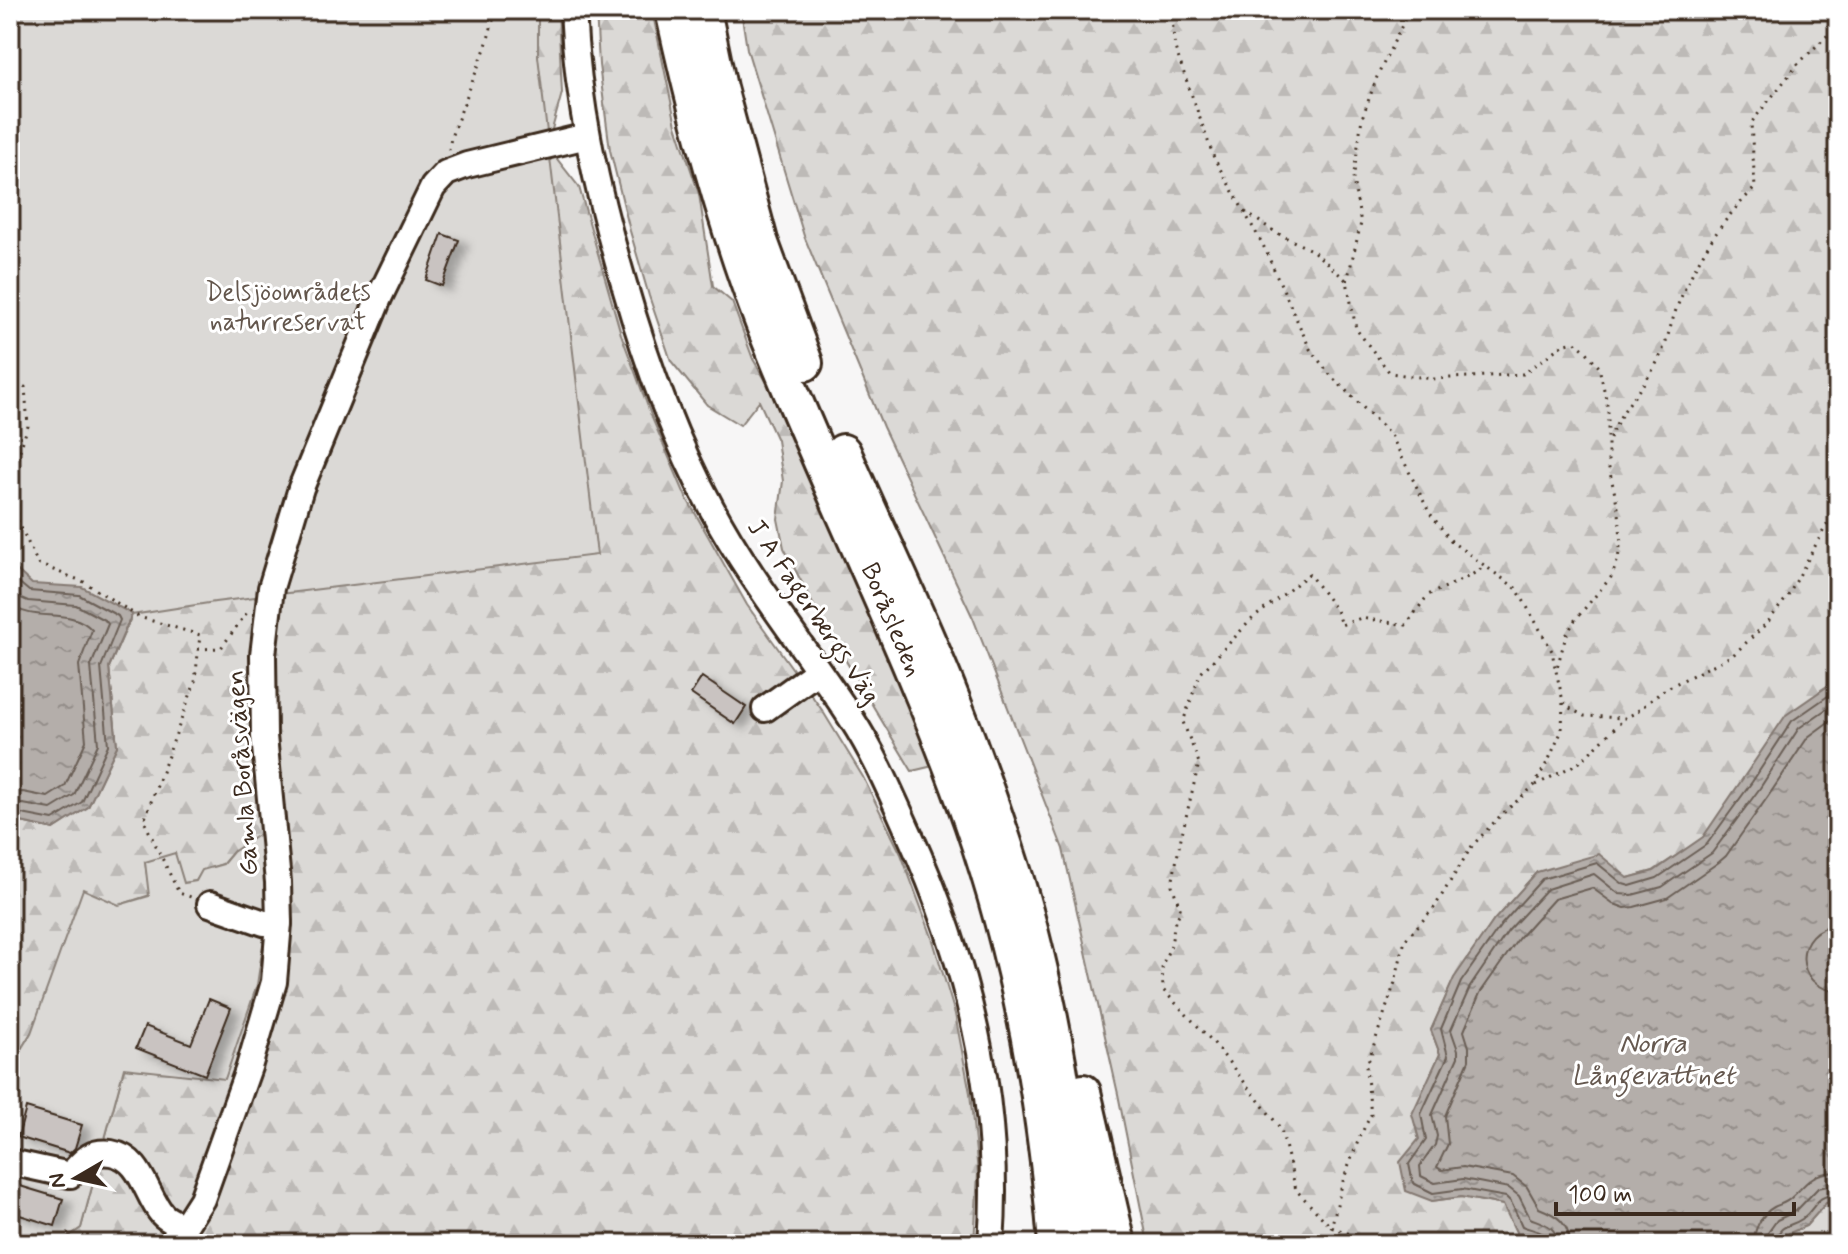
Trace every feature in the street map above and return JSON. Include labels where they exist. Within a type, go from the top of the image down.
[{"type":"highway","name":"Boråsleden","points":[[673,10],[708,160],[734,243],[898,635],[972,824],[993,890],[1015,972],[1040,1101],[1056,1244]]},
{"type":"highway","name":"Boråsleden","points":[[703,10],[738,164],[785,312],[953,700],[1017,883],[1058,1056],[1083,1244]]},
{"type":"highway","points":[[1017,883],[1059,994],[1118,1244]]},
{"type":"highway","points":[[1038,1244],[1040,1101]]},
{"type":"street","name":"J A Fagerbergs Väg","points":[[573,10],[587,136],[605,220],[636,325],[672,425],[710,507],[755,582],[852,721],[891,792],[931,881],[966,986],[984,1065],[995,1201],[991,1244]]},
{"type":"street","points":[[446,173],[467,165],[587,136]]},
{"type":"street","name":"Gamla Boråsvägen","points":[[177,1236],[202,1199],[249,1067],[274,982],[279,923],[278,882],[264,736],[263,655],[271,588],[313,459],[386,284],[433,187],[446,173]]},
{"type":"street","points":[[765,709],[818,671]]},
{"type":"street","points":[[210,904],[264,923],[279,923]]},
{"type":"street","points":[[10,1162],[70,1175],[91,1154],[104,1152],[124,1157],[139,1171],[177,1236]]},
{"type":"path","points":[[446,173],[451,137],[486,46],[496,10]]},
{"type":"path","points":[[1171,10],[1175,48],[1214,158],[1263,245],[1310,349],[1331,376],[1391,435],[1429,512],[1452,542],[1517,589],[1552,651],[1563,701],[1562,730],[1534,786]]},
{"type":"path","points":[[1406,10],[1405,19],[1377,77],[1362,118],[1353,180],[1361,223],[1347,281],[1356,329],[1390,373],[1433,379],[1523,374],[1562,345],[1575,342],[1599,367],[1608,408],[1608,464],[1619,512],[1621,540],[1612,576],[1575,620],[1566,636],[1556,671]]},
{"type":"path","points":[[1609,443],[1615,425],[1660,357],[1678,305],[1701,255],[1733,208],[1755,188],[1751,123],[1798,64],[1838,25]]},
{"type":"path","points":[[1245,212],[1313,251],[1347,281]]},
{"type":"path","points":[[10,379],[25,387],[28,426],[19,453],[17,519],[38,564],[84,582],[139,617],[200,635],[195,682],[144,821],[179,893],[210,904]]},
{"type":"path","points":[[1327,1244],[1343,1181],[1371,1115],[1366,1068],[1395,982],[1405,940],[1434,908],[1472,846],[1534,786],[1580,762],[1625,718],[1665,689],[1733,655],[1767,623],[1788,596],[1826,526],[1838,512]]},
{"type":"path","points":[[1379,1244],[1331,1227],[1296,1190],[1281,1129],[1213,1042],[1163,990],[1162,965],[1181,911],[1172,885],[1199,763],[1183,722],[1200,674],[1251,620],[1309,574],[1336,610],[1341,625],[1361,618],[1406,625],[1428,595],[1485,566]]},
{"type":"path","points":[[198,649],[221,648],[247,612],[269,605]]},
{"type":"path","points":[[1563,701],[1584,716],[1625,718]]},
{"type":"green space","points":[[10,10],[558,10],[562,93],[551,133],[554,155],[579,187],[621,334],[652,418],[686,497],[747,605],[822,710],[863,777],[901,854],[932,937],[955,1014],[970,1093],[978,1173],[974,1244],[57,1244],[81,1228],[124,1068],[225,1078],[233,852],[223,864],[203,870],[196,881],[184,883],[145,862],[150,895],[119,905],[10,1067],[10,824],[21,822],[54,829],[117,746],[109,667],[132,615]]},
{"type":"green space","name":"Delsjöområdets naturreservat","points":[[10,10],[538,10],[538,56],[597,555],[132,615],[109,667],[117,746],[88,807],[54,829],[21,822],[10,824]]},
{"type":"green space","points":[[596,10],[652,10],[676,125],[699,194],[713,286],[732,302],[753,359],[772,391],[882,636],[933,766],[912,771],[819,616],[784,548],[778,519],[783,481],[777,440],[759,401],[740,425],[707,405],[671,361],[630,231],[610,150],[599,65]]},
{"type":"green space","points":[[741,10],[1838,10],[1838,679],[1821,690],[1745,777],[1703,838],[1653,871],[1628,878],[1537,872],[1494,920],[1454,979],[1431,1030],[1440,1054],[1413,1114],[1432,1201],[1461,1197],[1504,1205],[1517,1234],[1552,1244],[1148,1244],[1063,849],[973,618],[883,427],[804,236],[747,49]]},
{"type":"green space","points":[[264,831],[269,905],[257,985],[225,1079],[124,1068],[81,1228],[57,1244],[10,1237],[10,1067],[31,1033],[83,889],[119,905],[149,896],[145,862],[175,853],[184,883],[196,881],[202,870],[223,864],[233,852]]},
{"type":"green space","points":[[1838,1202],[1838,1244],[1782,1244],[1789,1233],[1806,1226],[1826,1203]]},
{"type":"water","points":[[10,564],[32,584],[82,587],[132,614],[109,667],[117,746],[88,807],[54,829],[21,822],[10,824]]},
{"type":"water","name":"Norra Långevattnet","points":[[1838,679],[1838,951],[1833,957],[1838,969],[1838,1202],[1826,1203],[1806,1226],[1789,1233],[1782,1244],[1552,1244],[1517,1234],[1503,1205],[1461,1197],[1432,1201],[1406,1191],[1400,1162],[1419,1139],[1412,1114],[1440,1054],[1431,1030],[1454,978],[1494,920],[1537,872],[1599,854],[1628,878],[1654,871],[1703,837],[1786,715]]},
{"type":"building","points":[[442,234],[459,240],[442,286],[426,280]]},
{"type":"building","points":[[702,677],[746,707],[735,724],[691,694]]},
{"type":"building","points":[[209,999],[231,1008],[205,1075],[136,1048],[145,1026],[191,1044]]},
{"type":"building","points":[[26,1108],[82,1125],[75,1148],[70,1153],[18,1137]]},
{"type":"building","points":[[10,1183],[63,1199],[55,1226],[10,1212]]}]
